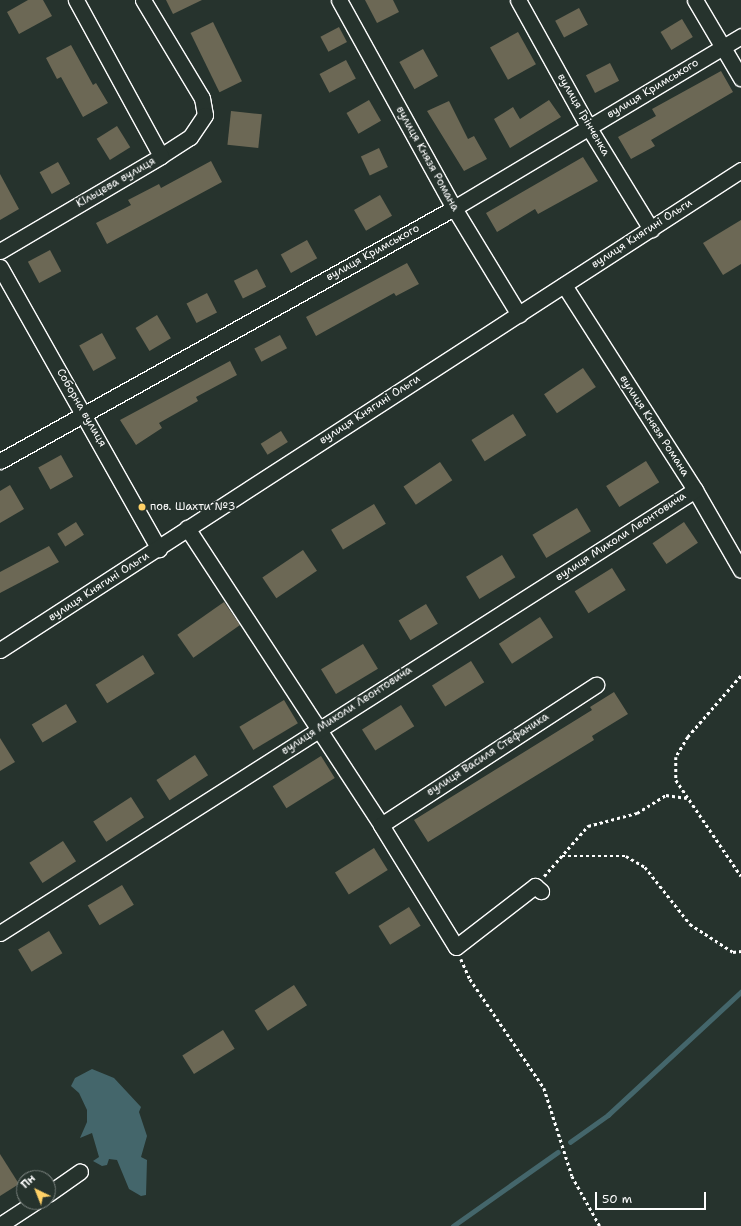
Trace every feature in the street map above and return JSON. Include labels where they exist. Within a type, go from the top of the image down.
[{"type":"street","name":"Кільцева вулиця","points":[[0,251],[161,156],[76,0]]},
{"type":"street","points":[[143,0],[202,98],[205,115],[190,137],[161,156]]},
{"type":"street","name":"вулиця Князя Романа","points":[[339,0],[454,208],[518,315]]},
{"type":"street","name":"вулиця Грінченка","points":[[518,0],[589,128],[651,229]]},
{"type":"street","points":[[695,0],[721,48],[741,78]]},
{"type":"street","name":"вулиця Кримського","points":[[0,461],[454,208],[741,36]]},
{"type":"street","name":"вулиця Княгині Ольги","points":[[0,650],[160,549],[187,528],[741,170]]},
{"type":"street","name":"Соборна вулиця","points":[[0,267],[160,549]]},
{"type":"street","name":"вулиця Князя Романа","points":[[564,285],[695,490],[741,570]]},
{"type":"street","name":"вулиця Миколи Леонтовича","points":[[0,933],[695,490]]},
{"type":"street","points":[[187,528],[381,825],[456,947],[538,888]]},
{"type":"street","name":"вулиця Василя Стефаника","points":[[381,825],[596,685]]},
{"type":"street","points":[[56,1188],[80,1172]]},
{"type":"street","points":[[0,1225],[23,1210]]},
{"type":"path","points":[[741,676],[688,737],[676,756],[676,780],[741,876]]},
{"type":"path","points":[[538,888],[562,856],[594,824],[637,813],[666,795],[688,798]]},
{"type":"path","points":[[562,856],[626,856],[645,867],[690,924],[733,952],[741,951]]},
{"type":"path","points":[[456,947],[470,979],[544,1088],[572,1176],[600,1226]]},
{"type":"water","points":[[92,1069],[114,1078],[141,1107],[139,1112],[147,1136],[141,1157],[147,1160],[146,1195],[141,1196],[129,1189],[117,1160],[109,1159],[107,1165],[102,1166],[93,1161],[99,1157],[92,1133],[80,1138],[87,1122],[87,1110],[79,1093],[71,1086],[75,1078]]},
{"type":"building","points":[[28,0],[43,0],[52,16],[19,34],[7,12]]},
{"type":"building","points":[[166,0],[202,0],[173,14]]},
{"type":"building","points":[[365,0],[393,0],[399,12],[377,23]]},
{"type":"building","points":[[579,8],[588,25],[564,37],[555,21]]},
{"type":"building","points":[[682,19],[693,37],[671,50],[661,32]]},
{"type":"building","points":[[213,22],[242,81],[219,92],[191,33]]},
{"type":"building","points":[[339,27],[347,42],[328,52],[320,37]]},
{"type":"building","points":[[518,32],[536,64],[508,80],[490,48]]},
{"type":"building","points":[[71,45],[93,85],[96,83],[108,103],[83,117],[61,77],[57,79],[46,58]]},
{"type":"building","points":[[423,49],[438,76],[414,89],[399,62]]},
{"type":"building","points":[[346,60],[356,79],[329,93],[320,74]]},
{"type":"building","points":[[610,63],[619,81],[595,93],[586,75]]},
{"type":"building","points":[[721,71],[733,92],[651,140],[655,146],[631,159],[618,137],[656,116],[652,109]]},
{"type":"building","points":[[369,100],[381,121],[358,134],[346,113]]},
{"type":"building","points":[[549,100],[561,117],[510,148],[494,119],[513,107],[520,119]]},
{"type":"building","points":[[449,101],[468,139],[474,136],[487,159],[464,171],[427,111]]},
{"type":"building","points":[[231,111],[262,114],[258,148],[227,145]]},
{"type":"building","points":[[117,126],[130,147],[110,160],[97,139]]},
{"type":"building","points":[[379,148],[388,167],[370,175],[361,156]]},
{"type":"building","points":[[583,157],[598,181],[538,214],[535,209],[497,232],[486,213]]},
{"type":"building","points":[[211,161],[222,182],[107,244],[96,223],[131,205],[128,200],[159,184],[161,188]]},
{"type":"building","points":[[58,162],[70,184],[52,194],[40,172]]},
{"type":"building","points":[[0,174],[19,209],[0,220]]},
{"type":"building","points":[[380,195],[392,216],[366,231],[354,210]]},
{"type":"building","points":[[741,220],[741,264],[723,275],[703,243]]},
{"type":"building","points":[[307,240],[317,258],[291,273],[281,255]]},
{"type":"building","points":[[50,250],[61,271],[39,283],[28,262]]},
{"type":"building","points":[[407,263],[419,284],[396,296],[394,293],[316,336],[306,317]]},
{"type":"building","points":[[257,269],[266,287],[243,299],[234,281]]},
{"type":"building","points":[[207,293],[217,313],[196,323],[187,303]]},
{"type":"building","points":[[157,315],[171,338],[149,351],[136,328]]},
{"type":"building","points":[[102,333],[116,358],[93,371],[79,346]]},
{"type":"building","points":[[280,335],[287,348],[261,362],[254,349]]},
{"type":"building","points":[[230,361],[237,375],[196,397],[198,401],[159,423],[162,428],[136,445],[120,420]]},
{"type":"building","points":[[583,368],[596,387],[557,413],[544,394]]},
{"type":"building","points":[[513,414],[526,435],[485,461],[471,440]]},
{"type":"building","points":[[281,431],[288,442],[268,455],[261,444]]},
{"type":"building","points":[[61,455],[73,477],[50,489],[38,468]]},
{"type":"building","points":[[646,461],[659,482],[619,507],[606,486]]},
{"type":"building","points":[[440,462],[452,480],[416,505],[404,487]]},
{"type":"building","points":[[10,485],[24,509],[0,523],[0,491]]},
{"type":"building","points":[[374,504],[386,524],[343,549],[331,530]]},
{"type":"building","points":[[577,508],[591,531],[546,558],[532,535]]},
{"type":"building","points":[[76,522],[84,535],[65,546],[57,534]]},
{"type":"building","points":[[684,522],[698,543],[666,564],[652,543]]},
{"type":"building","points":[[49,546],[59,562],[0,593],[0,572]]},
{"type":"building","points":[[303,550],[317,571],[276,598],[262,577]]},
{"type":"building","points":[[502,555],[515,577],[479,599],[466,577]]},
{"type":"building","points":[[612,568],[626,590],[588,613],[575,591]]},
{"type":"building","points":[[224,602],[240,625],[193,658],[177,635]]},
{"type":"building","points":[[426,604],[438,624],[410,640],[399,620]]},
{"type":"building","points":[[540,617],[553,637],[512,664],[499,644]]},
{"type":"building","points":[[363,644],[378,669],[336,694],[321,669]]},
{"type":"building","points":[[143,655],[155,674],[107,703],[96,685]]},
{"type":"building","points":[[471,661],[484,682],[445,707],[432,685]]},
{"type":"building","points":[[614,692],[628,714],[592,736],[594,740],[428,842],[414,820],[592,710],[590,707]]},
{"type":"building","points":[[284,700],[298,723],[253,750],[239,727]]},
{"type":"building","points":[[66,704],[77,722],[43,743],[32,725]]},
{"type":"building","points":[[401,705],[414,726],[375,751],[362,729]]},
{"type":"building","points":[[0,738],[15,762],[0,771]]},
{"type":"building","points":[[195,755],[208,775],[169,800],[156,780]]},
{"type":"building","points":[[321,756],[335,778],[286,808],[273,786]]},
{"type":"building","points":[[131,797],[144,817],[106,842],[93,822]]},
{"type":"building","points":[[63,841],[76,861],[43,883],[29,863]]},
{"type":"building","points":[[374,848],[388,870],[349,894],[335,872]]},
{"type":"building","points":[[122,885],[134,905],[100,925],[88,906]]},
{"type":"building","points":[[409,907],[421,926],[390,945],[378,926]]},
{"type":"building","points":[[49,931],[62,953],[32,972],[18,950]]},
{"type":"building","points":[[294,985],[307,1005],[268,1031],[255,1011]]},
{"type":"building","points":[[223,1030],[235,1049],[194,1074],[182,1055]]},
{"type":"building","points":[[0,1154],[16,1179],[16,1186],[0,1196]]},
{"type":"waterway","points":[[570,1142],[608,1115],[741,992]]},
{"type":"waterway","points":[[453,1226],[558,1152]]},
{"type":"place","name":"пов. Шахти №3","points":[[142,507]]}]
